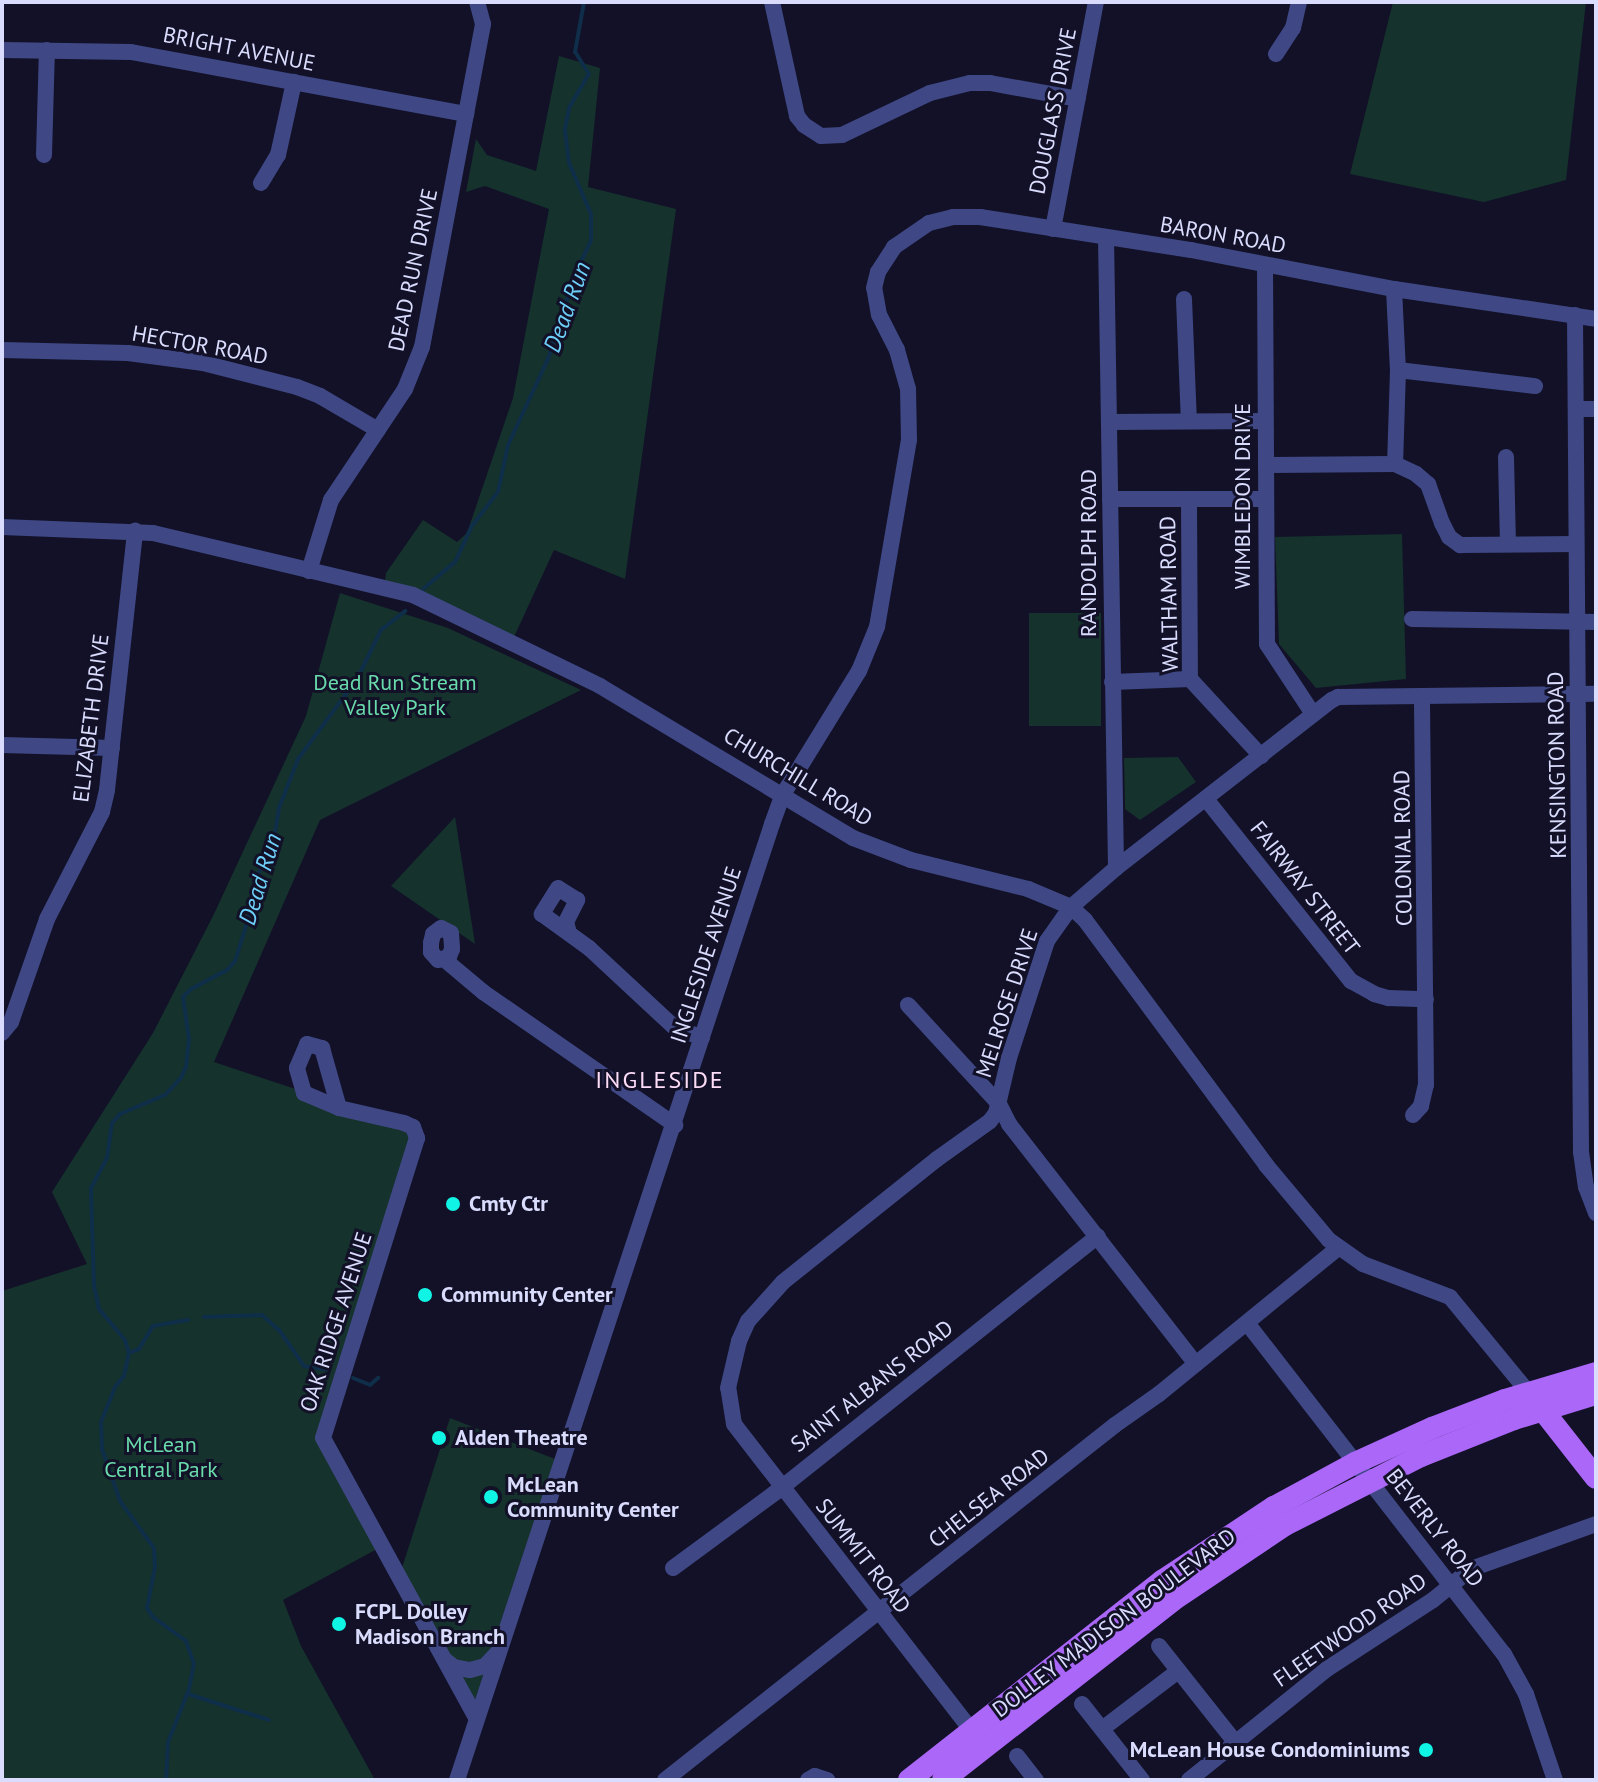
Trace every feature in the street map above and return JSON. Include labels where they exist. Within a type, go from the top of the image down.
[{"type":"main road","name":"DOLLEY MADISON BOULEVARD","points":[[909,1780],[1180,1568],[1274,1507],[1362,1471],[1459,1440],[1596,1373]]},
{"type":"main road","name":"DOLLEY MADISON BOULEVARD","points":[[1535,1401],[1596,1394]]},
{"type":"main road","points":[[1535,1401],[1596,1478]]},
{"type":"main road","name":"DOLLEY MADISON BOULEVARD","points":[[943,1780],[1211,1572],[1362,1471]]},
{"type":"street","name":"DEAD RUN DRIVE","points":[[309,571],[331,500],[405,389],[422,347],[483,24],[477,2]]},
{"type":"street","points":[[772,2],[797,116],[821,136],[842,135],[930,93],[970,83],[990,83],[1078,99]]},
{"type":"street","name":"DOUGLASS DRIVE","points":[[1053,229],[1096,2]]},
{"type":"street","points":[[1276,54],[1293,28],[1299,2]]},
{"type":"street","name":"BRIGHT AVENUE","points":[[2,50],[131,52],[466,114]]},
{"type":"street","points":[[44,155],[47,50]]},
{"type":"street","points":[[261,183],[278,155],[294,82]]},
{"type":"street","name":"BARON ROAD","points":[[874,288],[878,272],[894,247],[912,233],[936,221],[972,217],[1106,237],[1394,289],[1596,319]]},
{"type":"street","name":"RANDOLPH ROAD","points":[[1106,237],[1116,868]]},
{"type":"street","name":"WIMBLEDON DRIVE","points":[[1265,265],[1267,644],[1313,714]]},
{"type":"street","name":"INGLESIDE AVENUE","points":[[457,1780],[782,796],[859,671],[877,627],[908,456],[910,409],[904,371],[879,315],[874,288]]},
{"type":"street","points":[[1394,289],[1398,370],[1395,464]]},
{"type":"street","points":[[1184,299],[1189,421]]},
{"type":"street","name":"KENSINGTON ROAD","points":[[1575,315],[1581,1152],[1586,1187],[1596,1213]]},
{"type":"street","name":"HECTOR ROAD","points":[[2,350],[128,353],[203,363],[297,387],[320,396],[378,430]]},
{"type":"street","points":[[1398,370],[1535,386]]},
{"type":"street","points":[[1576,409],[1596,409]]},
{"type":"street","points":[[1111,422],[1264,421]]},
{"type":"street","points":[[1506,457],[1508,544]]},
{"type":"street","points":[[1266,465],[1395,464],[1428,484],[1449,537],[1460,545],[1576,544]]},
{"type":"street","points":[[1110,499],[1266,499]]},
{"type":"street","name":"WALTHAM ROAD","points":[[1189,500],[1190,679],[1261,756]]},
{"type":"street","name":"CHURCHILL ROAD","points":[[2,527],[135,531],[413,595],[600,686],[846,834],[883,851],[1028,889],[1071,907],[1085,920],[1266,1165],[1338,1248],[1373,1269],[1450,1297],[1535,1401]]},
{"type":"street","name":"ELIZABETH DRIVE","points":[[2,1033],[11,1022],[47,919],[102,812],[112,748],[135,531]]},
{"type":"street","points":[[1412,619],[1596,622]]},
{"type":"street","points":[[1112,682],[1190,679]]},
{"type":"street","name":"MELROSE DRIVE","points":[[728,1405],[731,1368],[739,1341],[762,1303],[900,1188],[990,1121],[999,1104],[1009,1058],[1047,941],[1071,907],[1116,868],[1338,697],[1596,694]]},
{"type":"street","name":"COLONIAL ROAD","points":[[1413,1115],[1421,1106],[1426,1085],[1422,696]]},
{"type":"street","points":[[2,745],[112,748]]},
{"type":"street","name":"FAIRWAY STREET","points":[[1206,799],[1351,981],[1374,994],[1426,999]]},
{"type":"street","points":[[569,933],[674,1027],[702,1038]]},
{"type":"street","points":[[445,960],[483,992],[675,1125]]},
{"type":"street","points":[[908,1005],[999,1104],[1009,1124],[1196,1364]]},
{"type":"street","name":"OAK RIDGE AVENUE","points":[[339,1108],[404,1123],[413,1127],[417,1138],[323,1438],[476,1718]]},
{"type":"street","name":"SAINT ALBANS ROAD","points":[[673,1568],[1098,1236]]},
{"type":"street","name":"CHELSEA ROAD","points":[[665,1780],[1196,1364],[1338,1248]]},
{"type":"street","name":"BEVERLY ROAD","points":[[1247,1323],[1452,1585],[1517,1675],[1555,1780]]},
{"type":"street","name":"SUMMIT ROAD","points":[[728,1405],[744,1441],[972,1731]]},
{"type":"street","name":"FLEETWOOD ROAD","points":[[1189,1780],[1327,1669],[1471,1569],[1596,1524]]},
{"type":"street","points":[[1159,1646],[1236,1743]]},
{"type":"street","points":[[444,1659],[454,1667],[470,1670],[485,1666],[498,1652]]},
{"type":"street","points":[[1102,1729],[1178,1671]]},
{"type":"street","points":[[1082,1704],[1142,1780]]},
{"type":"street","points":[[1017,1756],[1036,1780]]},
{"type":"street","points":[[808,1780],[815,1776],[827,1780]]},
{"type":"green space","points":[[1393,2],[1586,2],[1566,180],[1484,202],[1350,174]]},
{"type":"green space","name":"Dead Run Stream Valley Park","points":[[559,56],[600,68],[588,187],[676,209],[625,579],[554,550],[514,637],[385,581],[386,573],[423,520],[457,542],[467,533],[513,398],[549,209],[485,186],[466,192],[476,139],[487,155],[536,171]]},
{"type":"green space","points":[[1402,534],[1406,679],[1316,688],[1279,644],[1275,537]]},
{"type":"green space","name":"McLean Central Park","points":[[340,593],[448,628],[581,690],[320,820],[214,1062],[413,1128],[318,1432],[377,1549],[283,1600],[301,1646],[375,1780],[2,1780],[2,1291],[87,1264],[52,1192],[153,1033],[214,914],[306,716]]},
{"type":"green space","points":[[1029,613],[1101,613],[1101,726],[1029,726]]},
{"type":"green space","points":[[1178,757],[1196,782],[1140,820],[1125,809],[1124,758]]},
{"type":"green space","points":[[455,817],[475,944],[391,886]]},
{"type":"green space","points":[[450,1418],[555,1459],[472,1709],[401,1571]]},
{"type":"waterway","name":"Dead Run","points":[[423,589],[455,562],[471,527],[498,492],[508,445],[548,359],[574,277],[591,241],[591,214],[569,163],[565,129],[569,108],[589,74],[575,52],[584,2]]},
{"type":"waterway","name":"Dead Run","points":[[166,1780],[168,1742],[189,1689],[194,1664],[186,1641],[153,1617],[147,1608],[155,1567],[154,1548],[120,1501],[102,1449],[101,1422],[115,1387],[124,1376],[129,1353],[125,1340],[99,1309],[94,1286],[91,1188],[107,1158],[112,1123],[120,1114],[165,1095],[181,1078],[186,1067],[189,1039],[183,997],[191,989],[227,970],[235,961],[252,907],[254,880],[272,851],[279,808],[298,759],[357,679],[381,630],[405,611]]},
{"type":"waterway","points":[[204,1317],[262,1315],[280,1331],[304,1366],[328,1370]]},
{"type":"waterway","points":[[129,1353],[139,1349],[153,1326],[188,1320]]},
{"type":"waterway","points":[[353,1378],[370,1385],[378,1378]]},
{"type":"waterway","points":[[188,1694],[269,1720]]},
{"type":"place","name":"Cmty Ctr","points":[[453,1204]]},
{"type":"place","name":"Community Center","points":[[425,1295]]},
{"type":"place","name":"Alden Theatre","points":[[439,1438]]},
{"type":"place","name":"McLean Community Center","points":[[491,1497]]},
{"type":"place","name":"FCPL Dolley Madison Branch","points":[[339,1624]]},
{"type":"place","name":"McLean House Condominiums","points":[[1426,1750]]},
{"type":"district","name":"INGLESIDE","points":[[660,1080]]}]
